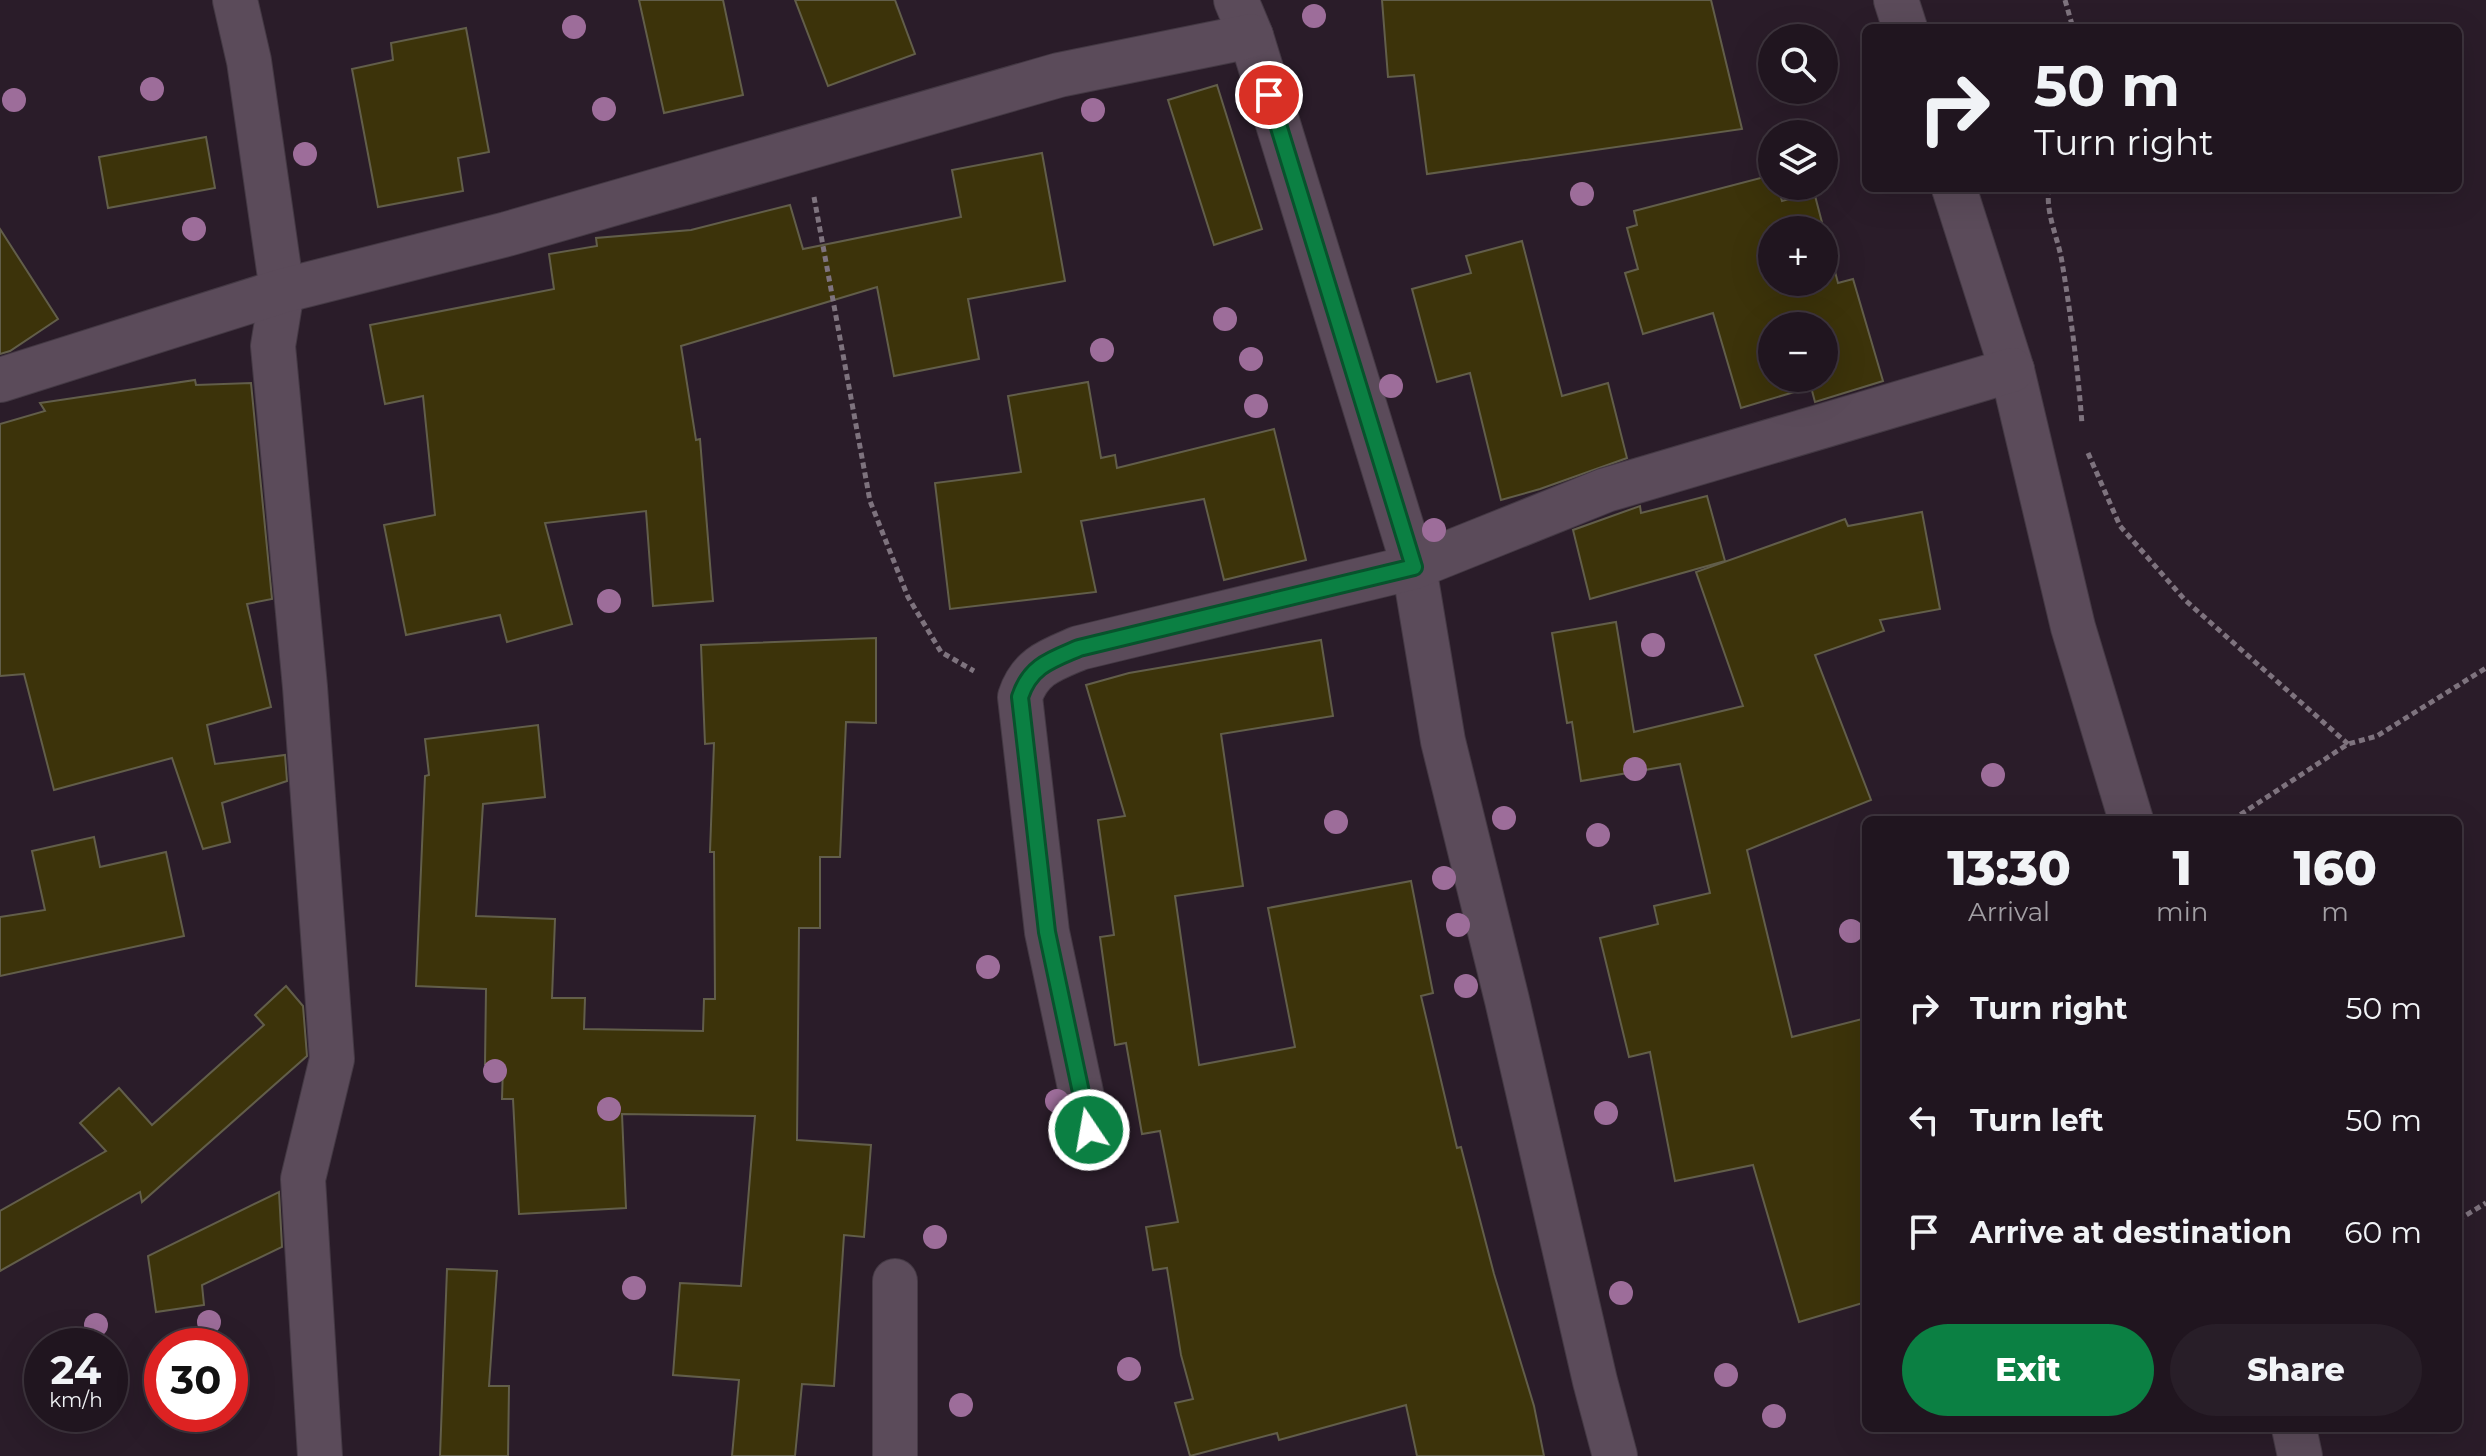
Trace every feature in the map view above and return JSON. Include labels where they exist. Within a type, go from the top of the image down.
[{"type":"street","points":[[235,0],[249,61],[282,291],[273,346],[305,687],[332,1059],[303,1179],[320,1456]]},
{"type":"street","points":[[1896,0],[1904,24]]},
{"type":"street","points":[[0,380],[282,291],[507,234],[1059,75],[1243,18],[1414,567],[1443,741],[1615,1456]]},
{"type":"street","points":[[1955,192],[2012,370],[2073,627],[2130,816]]},
{"type":"street","points":[[1089,1130],[1047,932],[1020,697],[1026,679],[1046,662],[1079,648],[1414,567],[1606,490],[2012,370]]},
{"type":"street","points":[[895,1281],[895,1456]]},
{"type":"street","points":[[2295,1432],[2300,1456]]},
{"type":"path","points":[[2065,0],[2072,24]]},
{"type":"path","points":[[805,149],[870,501],[908,597],[941,652],[1020,697]]},
{"type":"path","points":[[2048,192],[2047,200],[2061,257],[2077,362],[2082,426]]},
{"type":"path","points":[[2083,442],[2120,526],[2185,600],[2348,744]]},
{"type":"path","points":[[2238,816],[2348,744],[2377,736],[2486,668]]},
{"type":"path","points":[[2462,1218],[2486,1203]]},
{"type":"building","points":[[639,0],[723,0],[743,95],[664,113]]},
{"type":"building","points":[[795,0],[895,0],[915,54],[828,86]]},
{"type":"building","points":[[1382,0],[1711,0],[1742,129],[1427,174],[1414,75],[1388,77]]},
{"type":"building","points":[[466,28],[489,152],[458,158],[463,191],[378,207],[352,69],[393,60],[391,43]]},
{"type":"building","points":[[1217,85],[1262,229],[1214,245],[1168,100]]},
{"type":"building","points":[[206,137],[215,188],[108,208],[99,157]]},
{"type":"building","points":[[1042,153],[1065,281],[968,299],[979,359],[894,376],[877,287],[681,346],[696,440],[700,439],[713,601],[653,606],[646,511],[545,523],[572,624],[507,642],[500,615],[406,635],[384,525],[435,515],[423,396],[385,404],[370,325],[554,289],[549,254],[597,246],[596,238],[691,230],[790,205],[803,249],[961,217],[952,170]]},
{"type":"building","points":[[1758,179],[1758,200],[1816,200],[1820,216],[1758,216],[1758,296],[1838,296],[1838,283],[1853,279],[1883,381],[1815,402],[1812,392],[1838,392],[1838,312],[1758,312],[1758,392],[1794,392],[1741,408],[1713,313],[1643,334],[1625,273],[1638,269],[1627,228],[1637,225],[1634,211]]},
{"type":"building","points":[[0,229],[58,319],[10,351],[0,354]]},
{"type":"building","points":[[1522,241],[1562,396],[1608,383],[1627,458],[1501,500],[1470,373],[1437,382],[1412,289],[1471,273],[1466,256]]},
{"type":"building","points":[[195,380],[196,385],[251,383],[272,599],[247,604],[271,707],[207,725],[215,764],[285,755],[287,781],[222,803],[230,842],[203,849],[172,758],[54,790],[24,674],[0,676],[0,424],[45,411],[40,403]]},
{"type":"building","points":[[1088,382],[1101,458],[1115,455],[1117,468],[1274,429],[1306,560],[1224,580],[1204,499],[1081,521],[1096,592],[950,609],[935,483],[1021,472],[1008,396]]},
{"type":"building","points":[[1707,496],[1725,561],[1590,599],[1573,530],[1640,506],[1641,513]]},
{"type":"building","points":[[1922,512],[1940,609],[1880,620],[1884,631],[1815,655],[1871,800],[1747,850],[1792,1037],[1862,1019],[1862,1303],[1799,1322],[1753,1165],[1675,1181],[1650,1052],[1629,1057],[1600,938],[1658,924],[1654,906],[1710,893],[1680,764],[1581,781],[1572,722],[1567,723],[1552,633],[1616,622],[1634,732],[1743,706],[1696,572],[1845,519],[1848,526]]},
{"type":"building","points":[[876,638],[876,723],[846,722],[840,857],[820,857],[820,928],[799,928],[797,1140],[871,1145],[864,1237],[844,1235],[834,1386],[802,1384],[795,1456],[732,1456],[739,1380],[673,1375],[680,1283],[741,1286],[755,1116],[622,1114],[626,1208],[519,1214],[513,1099],[502,1099],[503,1065],[485,1064],[486,989],[416,986],[425,776],[429,775],[425,739],[538,725],[545,797],[483,804],[476,916],[555,919],[552,998],[585,998],[584,1029],[703,1031],[704,999],[715,999],[714,852],[710,852],[714,743],[705,744],[701,645]]},
{"type":"building","points":[[1321,640],[1333,716],[1221,734],[1243,886],[1175,896],[1199,1065],[1295,1047],[1268,908],[1411,881],[1433,993],[1421,996],[1457,1148],[1461,1147],[1494,1274],[1534,1406],[1544,1456],[1417,1456],[1406,1405],[1279,1440],[1277,1433],[1190,1456],[1175,1403],[1193,1399],[1181,1355],[1167,1268],[1153,1270],[1146,1227],[1178,1222],[1160,1131],[1142,1134],[1126,1043],[1115,1045],[1100,937],[1114,935],[1098,820],[1125,816],[1086,685],[1129,673]]},
{"type":"building","points":[[94,837],[100,867],[166,852],[184,936],[0,976],[0,917],[45,910],[32,851]]},
{"type":"building","points":[[286,986],[303,1006],[307,1056],[142,1202],[140,1192],[0,1271],[0,1211],[106,1151],[80,1123],[119,1088],[152,1125],[264,1025],[255,1015]]},
{"type":"building","points":[[279,1192],[282,1247],[202,1285],[204,1305],[156,1312],[148,1256]]},
{"type":"building","points":[[447,1269],[497,1271],[489,1386],[509,1386],[508,1456],[440,1456]]},
{"type":"route","points":[[1089,1130],[1047,932],[1020,697],[1026,679],[1046,662],[1079,648],[1414,567],[1269,95]]}]
